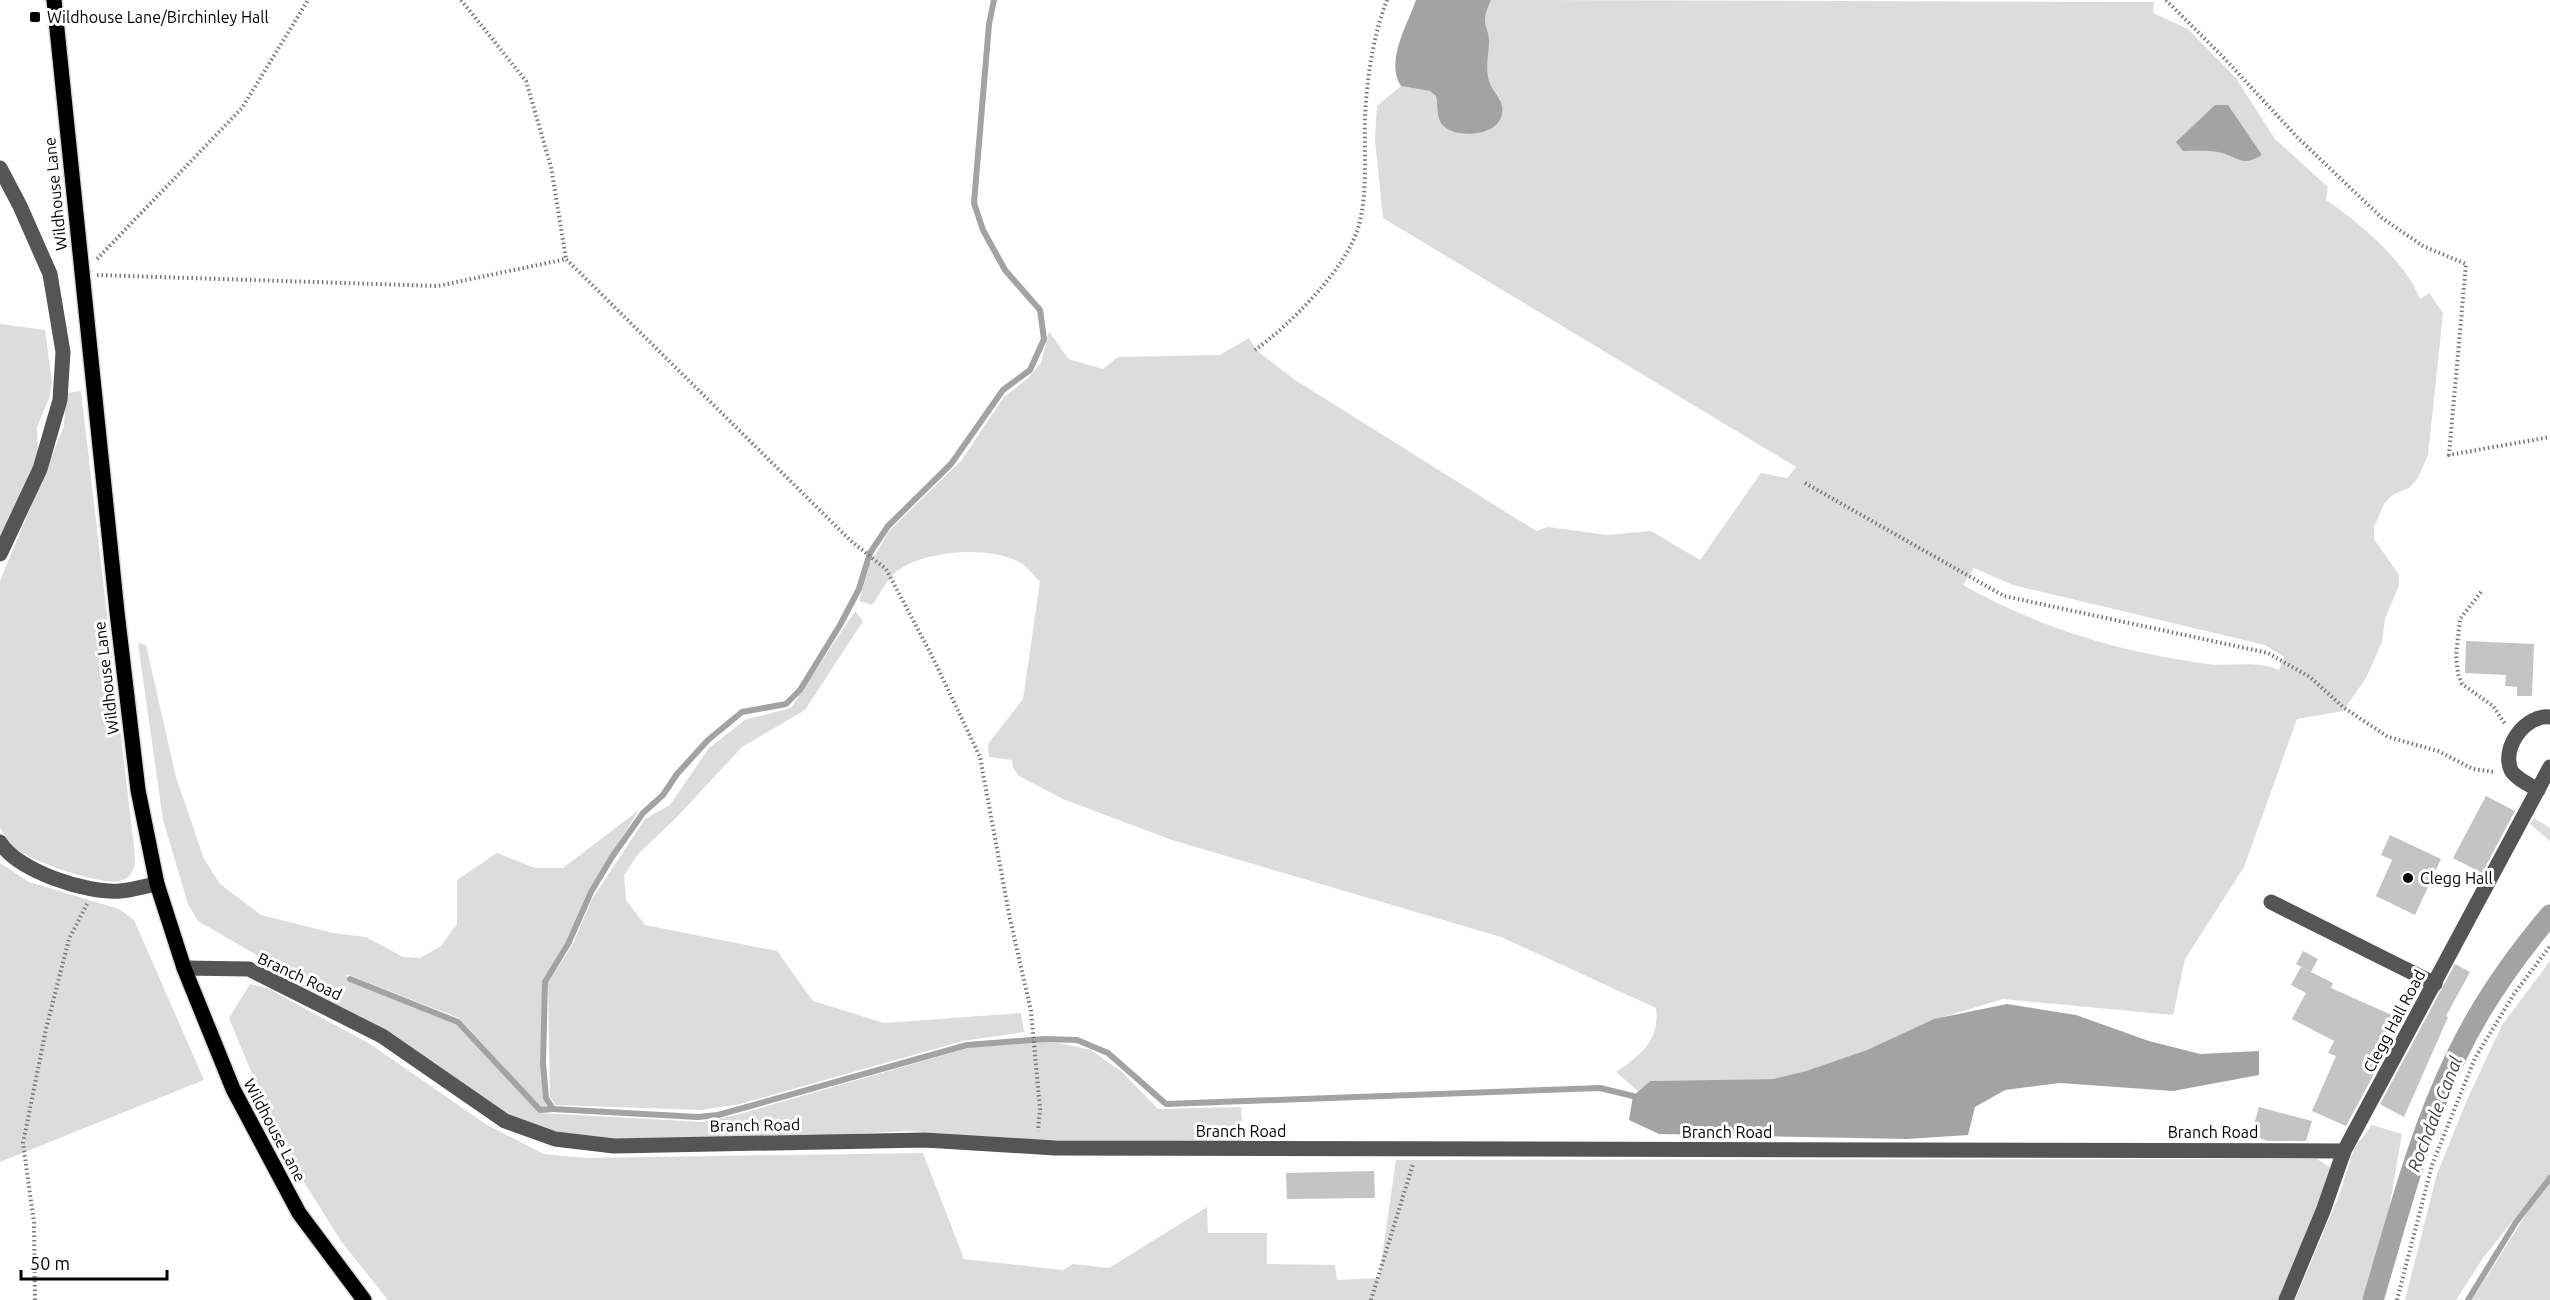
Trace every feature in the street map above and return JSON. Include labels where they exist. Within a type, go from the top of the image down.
[{"type":"main road","name":"Wildhouse Lane","points":[[54,0],[81,275],[137,778],[157,884],[184,969],[233,1089],[299,1213],[364,1300]]},
{"type":"street","points":[[0,168],[20,206],[50,274],[63,361],[60,400],[40,469],[0,554]]},
{"type":"street","points":[[2538,790],[2510,768],[2516,735],[2521,728],[2542,716],[2550,717]]},
{"type":"street","name":"Clegg Hall Road","points":[[2286,1300],[2323,1211],[2344,1151],[2550,768]]},
{"type":"street","points":[[0,842],[4,850],[23,866],[98,889],[119,891],[157,884]]},
{"type":"street","points":[[2271,902],[2435,984]]},
{"type":"street","name":"Branch Road","points":[[184,969],[249,969],[382,1036],[505,1121],[555,1139],[614,1146],[925,1140],[1037,1146],[1417,1149],[2344,1151]]},
{"type":"path","points":[[81,275],[242,108],[308,0]]},
{"type":"path","points":[[461,0],[526,81],[551,167],[566,259],[851,541],[886,569],[932,656],[980,757],[1010,919],[1031,1011],[1040,1109],[1037,1146]]},
{"type":"path","points":[[1256,350],[1293,320],[1314,296],[1347,250],[1358,228],[1363,203],[1370,73],[1387,0]]},
{"type":"path","points":[[2166,0],[2225,59],[2297,137],[2382,218],[2423,246],[2466,264],[2450,455],[2550,437]]},
{"type":"path","points":[[81,275],[438,286],[566,259]]},
{"type":"path","points":[[1805,483],[2004,596],[2268,653],[2310,677],[2343,707],[2388,737],[2438,751],[2473,769],[2494,772],[2510,768]]},
{"type":"path","points":[[2481,592],[2460,619],[2456,656],[2458,674],[2462,684],[2493,706],[2516,735]]},
{"type":"path","points":[[35,1300],[34,1223],[23,1143],[46,1029],[69,939],[98,889]]},
{"type":"path","points":[[2397,1300],[2432,1165],[2475,1058],[2514,993],[2550,946]]},
{"type":"path","points":[[1371,1300],[1417,1149]]},
{"type":"shaded area","points":[[1416,0],[1491,0],[1485,17],[1489,40],[1488,76],[1502,105],[1499,122],[1492,128],[1474,134],[1454,132],[1446,128],[1439,120],[1436,96],[1430,91],[1401,86],[1395,66],[1396,55]]},
{"type":"shaded area","points":[[1491,0],[2154,2],[2153,13],[2188,29],[2235,77],[2275,139],[2328,187],[2326,200],[2367,231],[2404,271],[2420,299],[2429,293],[2443,313],[2428,455],[2418,478],[2409,488],[2392,495],[2384,504],[2374,527],[2374,539],[2399,575],[2399,585],[2385,619],[2382,642],[2366,678],[2343,711],[2297,719],[2244,867],[2185,959],[2173,1015],[2003,999],[1930,1021],[1867,1050],[1806,1071],[1773,1079],[1650,1081],[1638,1091],[1616,1072],[1641,1053],[1652,1038],[1656,1008],[1501,937],[1172,840],[1063,799],[1019,776],[1013,768],[1012,760],[989,757],[988,744],[1023,699],[1040,582],[1024,565],[1011,558],[995,554],[960,552],[942,554],[924,558],[897,571],[872,605],[859,601],[870,564],[889,531],[961,461],[1004,397],[1028,378],[1041,363],[1049,331],[1068,359],[1103,369],[1118,357],[1220,355],[1249,338],[1256,350],[1295,380],[1536,531],[1548,527],[1607,535],[1651,531],[1700,560],[1761,473],[1787,478],[1796,467],[1383,218],[1375,139],[1377,106],[1401,86],[1430,91],[1436,96],[1438,116],[1501,100],[1489,83],[1486,62],[1489,39],[1484,19]],"holes":[[[1974,568],[2013,585],[2265,645],[2284,657],[2279,670],[2253,664],[2207,664],[2143,653],[2051,626],[1963,585]]]},
{"type":"shaded area","points":[[2215,105],[2228,105],[2262,155],[2245,161],[2218,152],[2183,151],[2176,142]]},
{"type":"shaded area","points":[[0,324],[45,330],[52,382],[50,396],[37,427],[38,453],[30,481],[0,538]]},
{"type":"shaded area","points":[[81,391],[135,856],[132,872],[128,877],[111,882],[65,871],[34,858],[14,847],[0,828],[0,581],[64,426],[66,393]]},
{"type":"shaded area","points":[[855,611],[863,621],[805,710],[742,747],[674,820],[639,853],[624,875],[626,900],[645,925],[777,951],[813,1001],[884,1023],[1021,1013],[1024,1032],[963,1041],[740,1104],[701,1110],[555,1105],[550,1097],[548,983],[572,946],[592,899],[645,819],[670,805],[709,748],[745,720],[791,708]]},
{"type":"shaded area","points":[[138,643],[146,645],[176,777],[204,859],[220,884],[261,915],[333,933],[366,937],[403,957],[420,958],[441,946],[457,924],[457,880],[497,853],[535,868],[563,868],[639,810],[588,891],[565,943],[543,981],[540,1061],[544,1099],[550,1107],[541,1107],[459,1018],[346,974],[348,981],[458,1023],[540,1113],[703,1122],[736,1115],[972,1047],[1032,1042],[1059,1043],[1091,1050],[1122,1072],[1158,1109],[1241,1107],[1243,1142],[1033,1141],[909,1131],[756,1139],[614,1141],[559,1136],[531,1127],[271,974],[272,964],[198,921],[188,904],[163,820]]},
{"type":"shaded area","points":[[2534,818],[2550,828],[2550,841],[2530,824]]},
{"type":"shaded area","points":[[0,863],[29,882],[119,909],[134,920],[204,1080],[0,1162]]},
{"type":"shaded area","points":[[2550,961],[2550,1174],[2483,1258],[2456,1300],[2405,1300],[2437,1174],[2467,1100],[2502,1025]]},
{"type":"shaded area","points":[[250,984],[267,988],[370,1044],[487,1125],[544,1154],[586,1158],[923,1153],[964,1259],[1063,1270],[1073,1264],[1109,1268],[1207,1207],[1208,1233],[1267,1233],[1267,1264],[1335,1265],[1337,1280],[1379,1278],[1396,1160],[2317,1159],[2331,1168],[2281,1300],[388,1300],[341,1241],[282,1147],[229,1018]]},
{"type":"shaded area","points":[[2007,1004],[2076,1015],[2149,1041],[2200,1054],[2259,1051],[2259,1075],[2173,1091],[2060,1083],[2005,1090],[1975,1107],[1968,1135],[1907,1139],[1659,1134],[1629,1120],[1633,1096],[1650,1081],[1773,1079],[1806,1071],[1867,1050],[1934,1019]]},
{"type":"shaded area","points":[[2372,1125],[2402,1134],[2382,1250],[2365,1300],[2295,1300],[2340,1193],[2354,1149]]},
{"type":"shaded area","points":[[2550,1180],[2550,1300],[2472,1300],[2542,1189]]},
{"type":"building","points":[[2466,641],[2534,644],[2532,696],[2517,696],[2517,687],[2505,686],[2506,675],[2465,673]]},
{"type":"building","points":[[2486,796],[2515,811],[2482,873],[2453,858]]},
{"type":"building","name":"Clegg Hall","points":[[2390,835],[2441,859],[2415,915],[2376,896],[2392,860],[2381,855]]},
{"type":"building","points":[[2303,951],[2318,959],[2311,972],[2296,964]]},
{"type":"building","points":[[2455,964],[2470,972],[2446,1016],[2448,1017],[2404,1117],[2380,1104]]},
{"type":"building","points":[[2301,967],[2333,983],[2331,988],[2403,1020],[2346,1126],[2312,1111],[2336,1056],[2328,1053],[2334,1041],[2292,1019],[2306,993],[2291,985]]},
{"type":"building","points":[[2259,1107],[2312,1121],[2306,1141],[2268,1141],[2251,1135]]},
{"type":"building","points":[[1374,1171],[1375,1198],[1287,1199],[1286,1173]]},
{"type":"waterway","points":[[994,0],[989,24],[974,203],[983,230],[1005,270],[1040,310],[1044,339],[1030,370],[1003,390],[951,464],[888,526],[870,553],[859,589],[840,625],[800,690],[786,704],[742,712],[708,740],[677,774],[663,795],[643,813],[612,857],[591,892],[568,944],[545,982],[543,1063],[546,1098],[553,1109],[698,1117],[718,1115],[967,1045],[1045,1039],[1077,1040],[1108,1053],[1166,1104],[1600,1088],[1633,1096]]},
{"type":"waterway","name":"Rochdale Canal","points":[[2373,1300],[2419,1148],[2455,1059],[2475,1020],[2498,984],[2550,915]]},
{"type":"waterway","points":[[350,979],[458,1022],[540,1110],[553,1109]]},
{"type":"waterway","points":[[2468,1300],[2516,1222],[2550,1178]]},
{"type":"place","name":"Wildhouse Lane/Birchinley Hall","points":[[35,17]]},
{"type":"place","name":"Clegg Hall","points":[[2408,878]]}]
